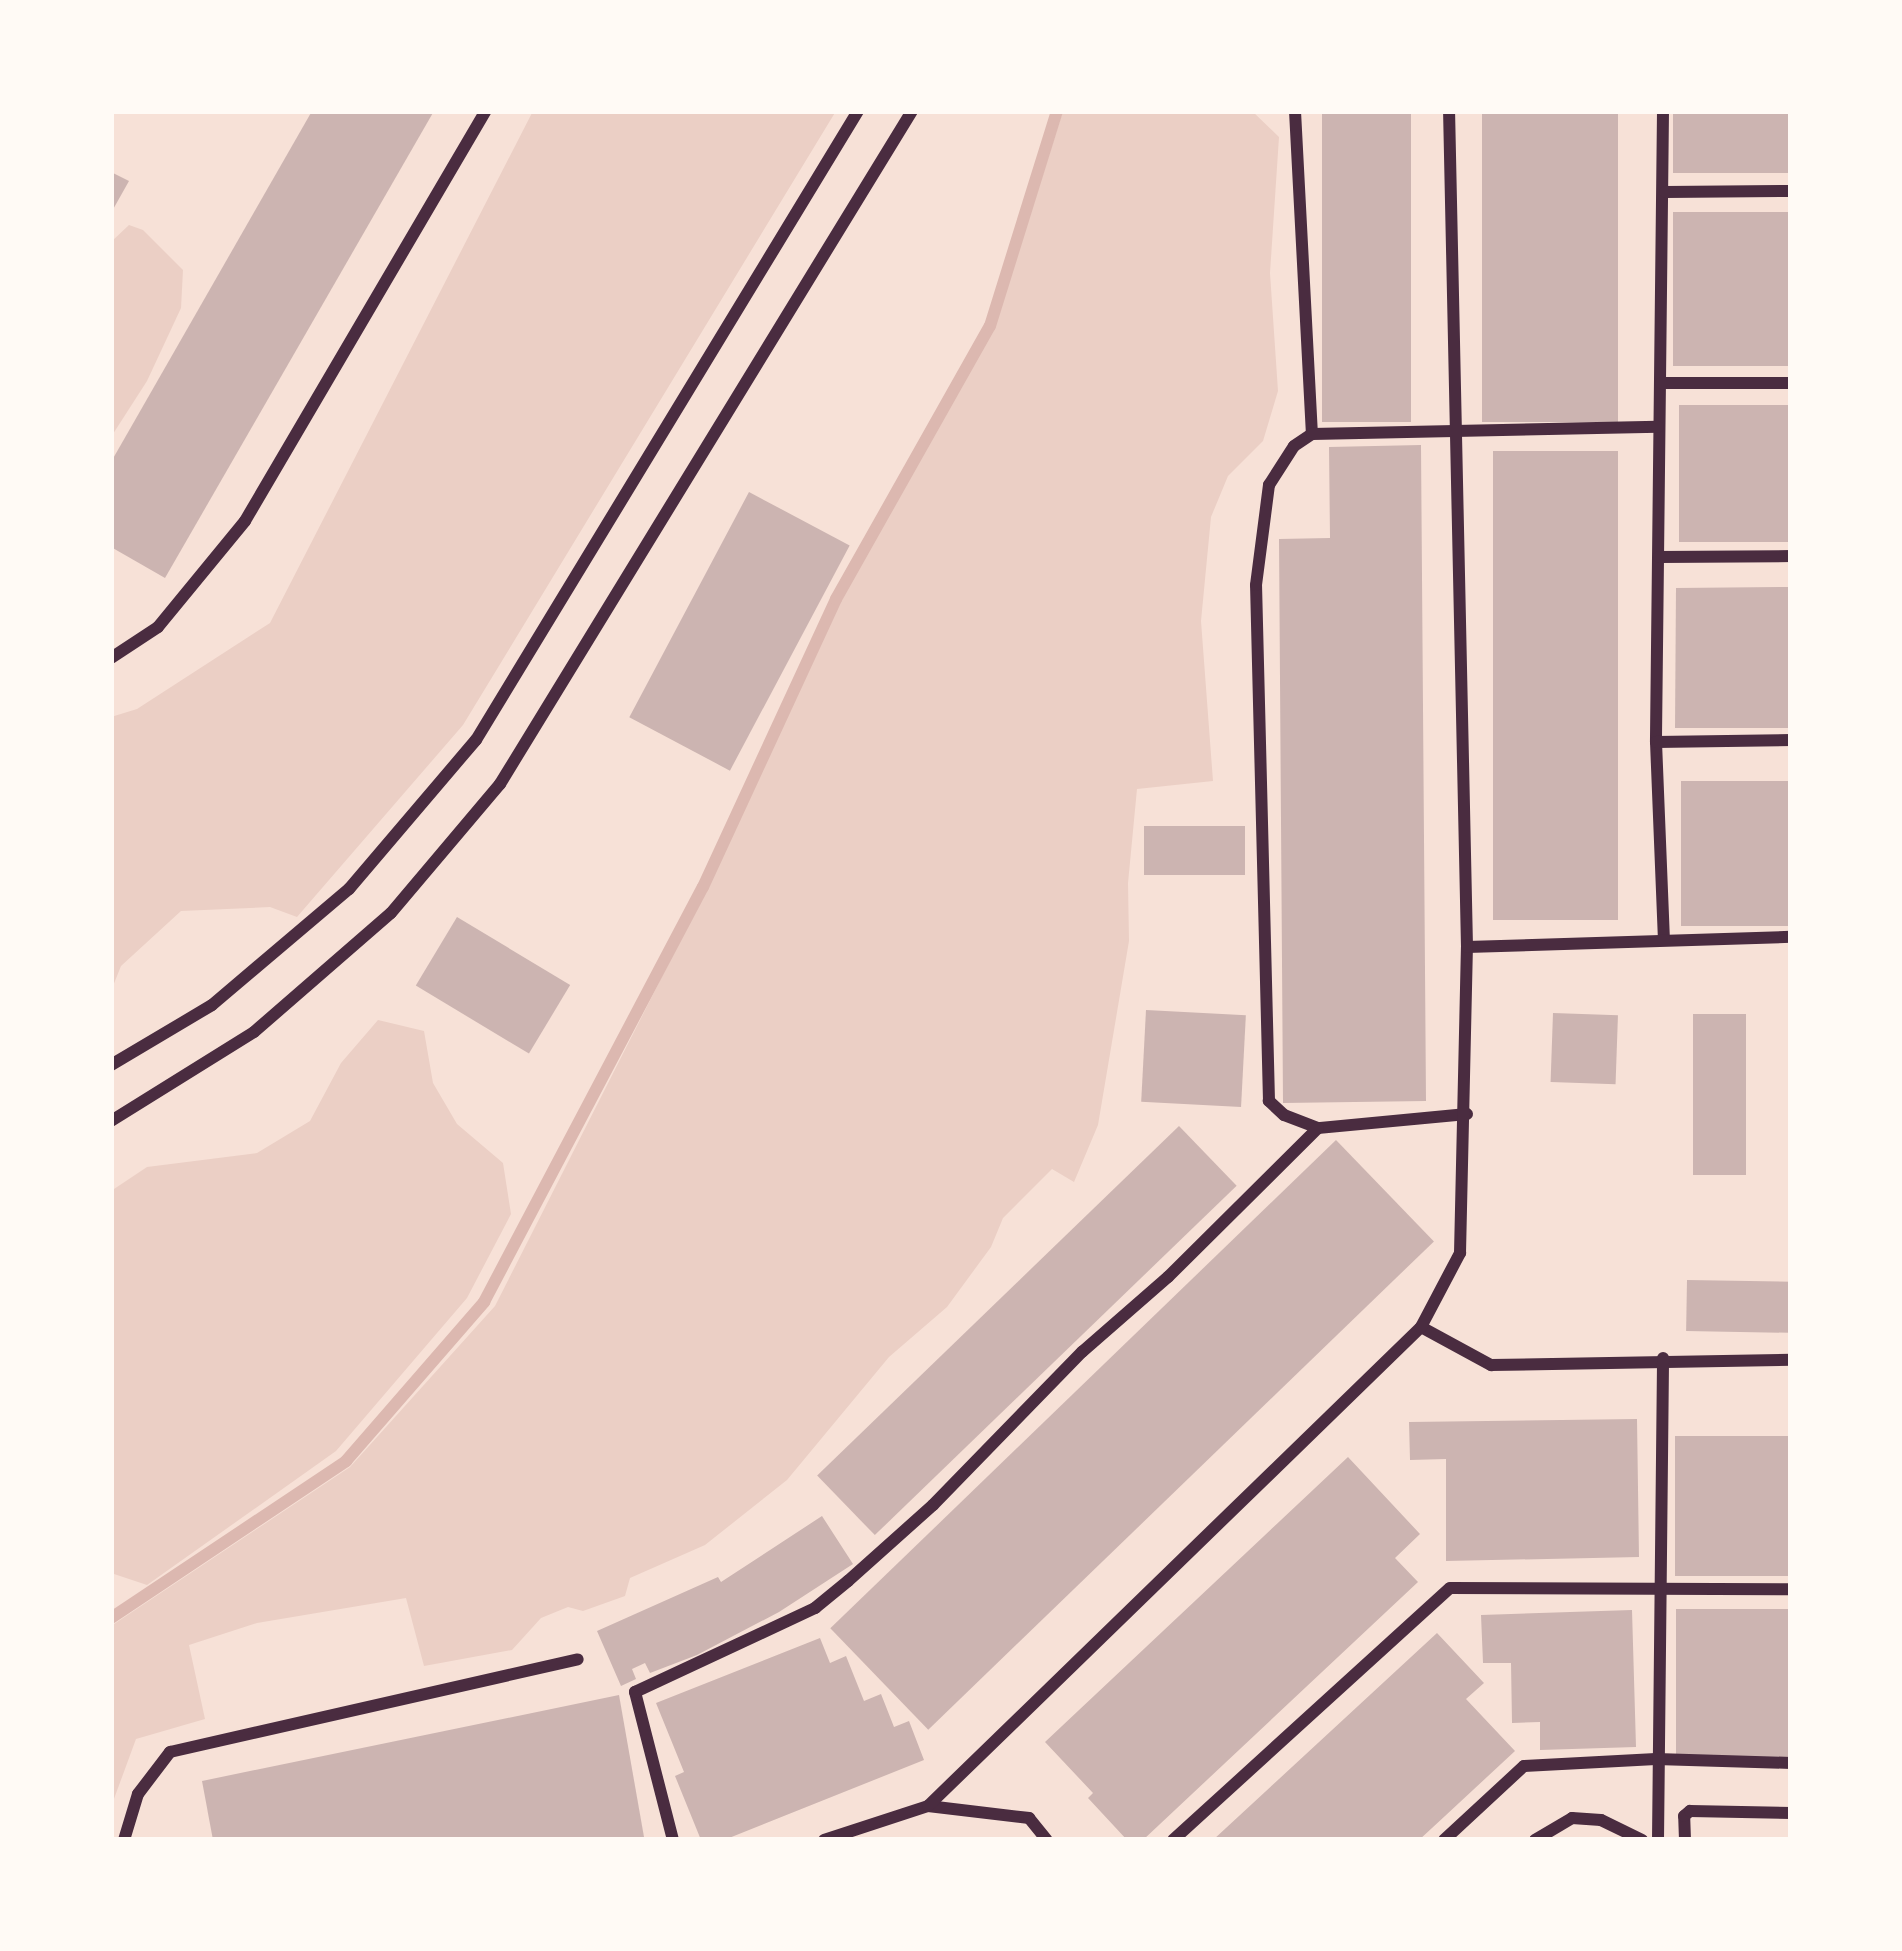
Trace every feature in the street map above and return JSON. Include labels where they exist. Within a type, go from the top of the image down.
[{"type":"street","points":[[111,658],[158,627],[245,521],[486,111]]},
{"type":"street","points":[[111,1064],[212,1005],[349,889],[476,740],[858,111]]},
{"type":"street","points":[[111,1121],[254,1032],[391,913],[500,784],[912,111]]},
{"type":"street","points":[[1295,111],[1312,434]]},
{"type":"street","points":[[824,1840],[928,1805],[1421,1327],[1460,1253],[1467,1114],[1467,947],[1449,111]]},
{"type":"street","points":[[1663,111],[1656,742],[1664,937]]},
{"type":"street","points":[[1665,192],[1791,191]]},
{"type":"street","points":[[1661,383],[1791,382]]},
{"type":"street","points":[[1467,1114],[1318,1127],[1277,1111],[1268,1093],[1256,585],[1269,485],[1294,446],[1312,434],[1658,427]]},
{"type":"street","points":[[1659,557],[1791,556]]},
{"type":"street","points":[[1656,742],[1791,740]]},
{"type":"street","points":[[1467,947],[1664,937],[1791,937]]},
{"type":"street","points":[[673,1840],[635,1692],[815,1608],[933,1505],[1082,1352],[1168,1277],[1318,1127]]},
{"type":"street","points":[[1421,1327],[1491,1365],[1663,1358],[1791,1360]]},
{"type":"street","points":[[1658,1840],[1663,1358]]},
{"type":"street","points":[[1174,1840],[1450,1588],[1791,1589]]},
{"type":"street","points":[[124,1840],[138,1794],[170,1752],[578,1659]]},
{"type":"street","points":[[1444,1840],[1524,1766],[1656,1759],[1791,1763]]},
{"type":"street","points":[[928,1805],[1029,1818],[1047,1840]]},
{"type":"street","points":[[1685,1840],[1684,1816],[1690,1811],[1791,1813]]},
{"type":"street","points":[[1535,1840],[1573,1818],[1601,1820],[1642,1840]]},
{"type":"shaded area","points":[[533,111],[836,111],[463,725],[297,917],[270,907],[181,911],[121,966],[111,991],[111,717],[137,709],[270,623]]},
{"type":"shaded area","points":[[1063,111],[1252,111],[1279,137],[1270,273],[1278,391],[1263,441],[1228,476],[1211,517],[1201,621],[1213,781],[1137,789],[1128,883],[1129,941],[1098,1125],[1074,1182],[1052,1169],[1003,1218],[991,1247],[947,1307],[889,1357],[787,1480],[705,1545],[630,1578],[625,1596],[583,1611],[568,1607],[541,1618],[512,1650],[424,1666],[406,1598],[257,1623],[189,1645],[205,1719],[136,1739],[111,1807],[111,1626],[350,1467],[495,1306],[707,888],[840,602],[994,329]]},
{"type":"shaded area","points":[[129,225],[143,230],[183,270],[181,308],[147,381],[111,437],[111,242]]},
{"type":"shaded area","points":[[378,1020],[424,1031],[433,1083],[457,1124],[503,1163],[511,1214],[467,1298],[336,1451],[147,1585],[111,1573],[111,1191],[147,1167],[257,1153],[310,1121],[341,1063]]},
{"type":"building","points":[[312,111],[434,111],[165,578],[111,547],[111,462]]},
{"type":"building","points":[[1322,111],[1411,111],[1411,422],[1322,422]]},
{"type":"building","points":[[1482,111],[1618,111],[1618,422],[1482,422]]},
{"type":"building","points":[[1673,111],[1791,111],[1791,173],[1673,173]]},
{"type":"building","points":[[111,172],[129,181],[111,213]]},
{"type":"building","points":[[1673,212],[1791,212],[1791,366],[1673,366]]},
{"type":"building","points":[[1679,405],[1791,405],[1791,542],[1679,542]]},
{"type":"building","points":[[1421,445],[1426,1101],[1283,1103],[1279,539],[1330,538],[1329,447]]},
{"type":"building","points":[[1493,451],[1618,451],[1618,920],[1493,920]]},
{"type":"building","points":[[749,492],[850,546],[730,771],[629,717]]},
{"type":"building","points":[[1791,587],[1791,728],[1675,728],[1676,588]]},
{"type":"building","points":[[1681,781],[1791,781],[1791,926],[1681,926]]},
{"type":"building","points":[[1144,826],[1245,826],[1245,875],[1144,875]]},
{"type":"building","points":[[457,917],[570,985],[529,1054],[416,986]]},
{"type":"building","points":[[1146,1010],[1246,1015],[1241,1107],[1141,1102]]},
{"type":"building","points":[[1553,1013],[1618,1015],[1616,1084],[1551,1082]]},
{"type":"building","points":[[1693,1014],[1746,1014],[1746,1175],[1693,1175]]},
{"type":"building","points":[[1179,1126],[1237,1186],[875,1535],[817,1475]]},
{"type":"building","points":[[1336,1140],[1434,1241],[928,1730],[830,1628]]},
{"type":"building","points":[[1687,1280],[1791,1282],[1790,1333],[1686,1331]]},
{"type":"building","points":[[1637,1419],[1639,1557],[1446,1561],[1446,1459],[1410,1460],[1409,1422]]},
{"type":"building","points":[[1675,1436],[1791,1436],[1791,1576],[1675,1576]]},
{"type":"building","points":[[1348,1457],[1420,1534],[1395,1558],[1418,1582],[1143,1840],[1127,1840],[1088,1798],[1093,1793],[1045,1742]]},
{"type":"building","points":[[822,1516],[853,1564],[779,1612],[697,1655],[650,1673],[645,1663],[632,1669],[636,1679],[621,1686],[597,1631],[718,1577],[721,1582]]},
{"type":"building","points":[[1676,1609],[1791,1609],[1791,1759],[1676,1759]]},
{"type":"building","points":[[1632,1610],[1636,1747],[1540,1750],[1540,1722],[1512,1723],[1511,1663],[1483,1663],[1481,1615]]},
{"type":"building","points":[[1437,1633],[1484,1683],[1466,1699],[1515,1751],[1445,1816],[1419,1840],[1213,1840]]},
{"type":"building","points":[[820,1638],[830,1663],[846,1656],[864,1701],[881,1694],[894,1727],[909,1721],[924,1760],[724,1840],[701,1840],[675,1776],[684,1772],[656,1703]]},
{"type":"building","points":[[619,1695],[644,1837],[213,1840],[202,1781]]},
{"type":"waterway","points":[[111,1618],[346,1461],[484,1302],[703,887],[836,599],[990,326],[1057,111]]}]
